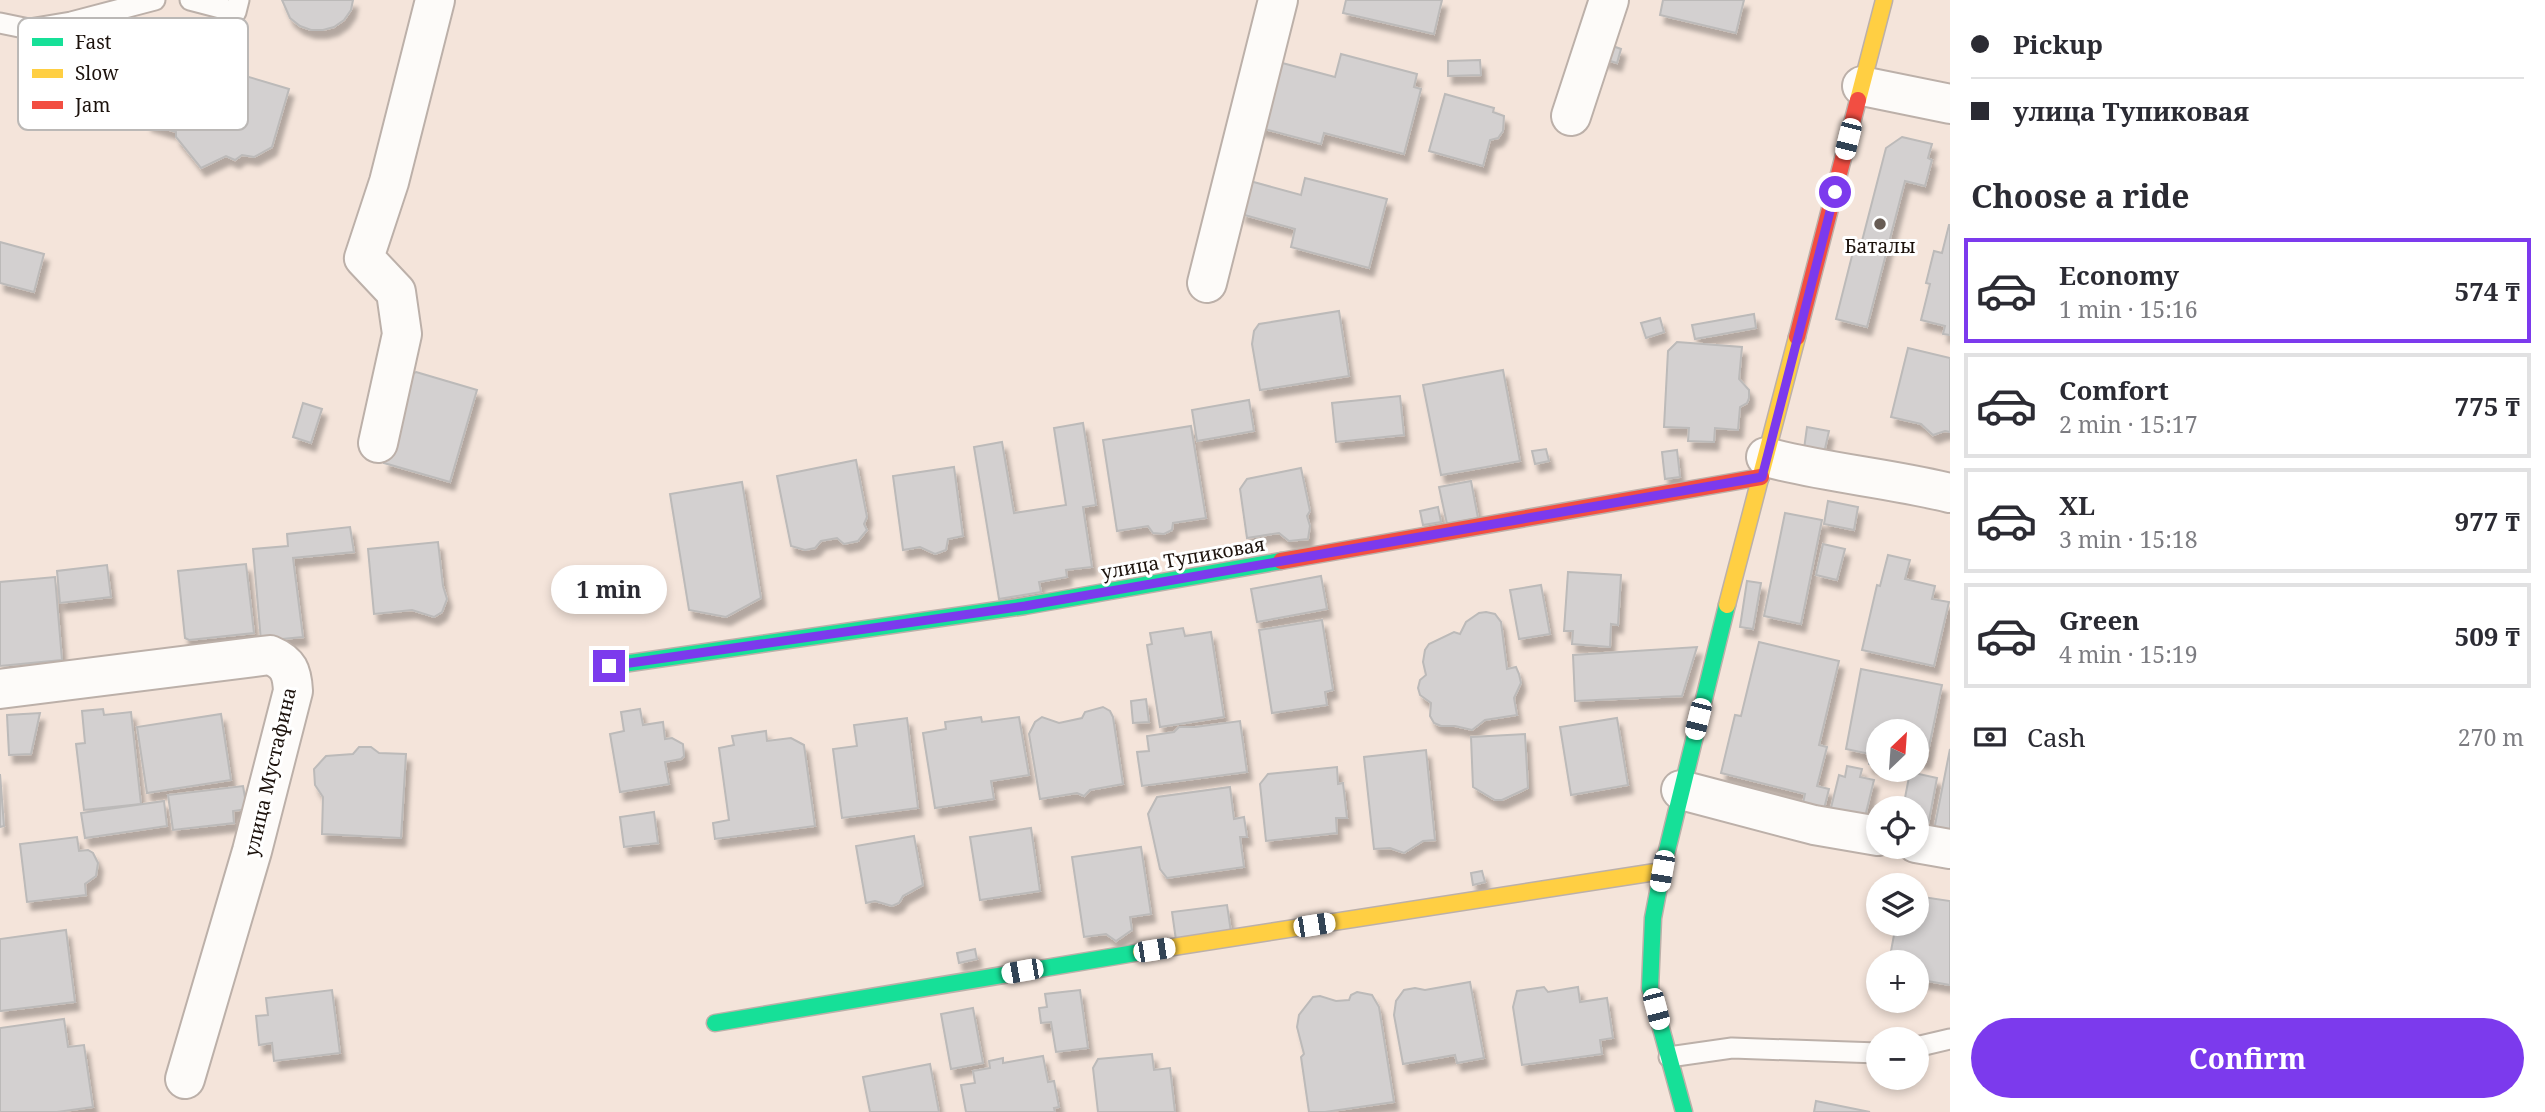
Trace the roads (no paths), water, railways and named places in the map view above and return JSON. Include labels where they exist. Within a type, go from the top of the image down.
[{"type":"street","points":[[377,443],[402,334],[396,292],[364,258],[389,182],[435,0]]},
{"type":"street","points":[[1207,283],[1279,0]]},
{"type":"street","points":[[1571,116],[1609,0]]},
{"type":"street","points":[[1684,1112],[1650,988],[1653,918],[1681,790],[1884,0]]},
{"type":"street","points":[[1862,86],[1950,104]]},
{"type":"street","points":[[1764,467],[1803,467],[1891,480],[1950,493]]},
{"type":"street","name":"улица Тупиковая","points":[[609,666],[1025,606],[1764,467]]},
{"type":"street","name":"улица Мустафина","points":[[0,689],[270,655],[282,660],[292,671],[293,691],[256,838],[185,1079]]},
{"type":"street","points":[[1681,790],[1814,825],[1866,834]]},
{"type":"street","points":[[1929,845],[1950,849]]},
{"type":"street","points":[[715,1023],[1034,969],[1662,871]]},
{"type":"lane","points":[[86,18],[155,0]]},
{"type":"lane","points":[[190,0],[236,12],[239,0]]},
{"type":"lane","points":[[0,23],[18,27]]},
{"type":"lane","points":[[1929,1044],[1950,1039]]},
{"type":"lane","points":[[1669,1057],[1732,1048],[1866,1052]]},
{"type":"place","name":"Баталы","points":[[1880,224]]}]
